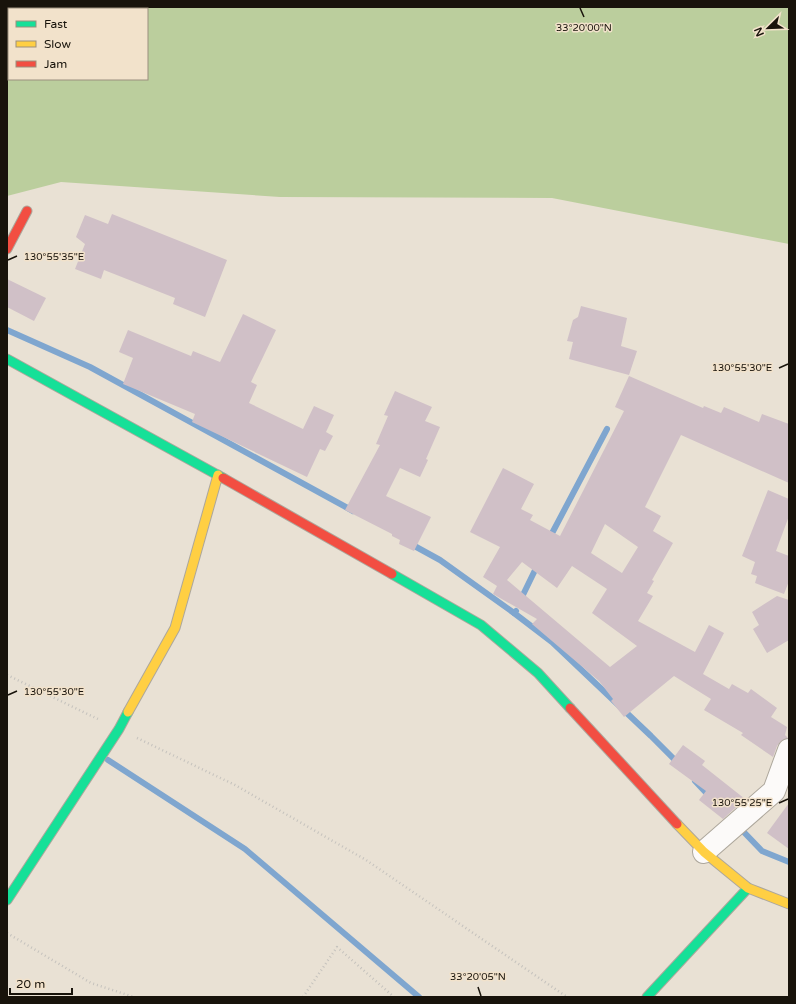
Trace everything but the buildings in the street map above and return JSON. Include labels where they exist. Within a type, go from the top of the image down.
[{"type":"street","points":[[7,249],[27,211]]},
{"type":"street","points":[[7,359],[218,475],[481,626],[538,673],[649,795],[704,852],[748,888],[789,904]]},
{"type":"street","points":[[7,900],[119,729],[174,628],[218,475]]},
{"type":"street","points":[[704,852],[774,791],[789,750]]},
{"type":"street","points":[[647,997],[748,888]]},
{"type":"path","points":[[7,675],[235,785],[366,860],[567,997]]},
{"type":"path","points":[[7,933],[91,983],[134,997]]},
{"type":"path","points":[[303,997],[337,948],[394,997]]},
{"type":"green space","points":[[7,7],[789,7],[789,244],[552,198],[280,197],[61,182],[7,196]]},
{"type":"waterway","points":[[7,330],[90,367],[353,511]]},
{"type":"waterway","points":[[549,539],[607,429]]},
{"type":"waterway","points":[[409,543],[440,560],[514,613]]},
{"type":"waterway","points":[[520,601],[538,564]]},
{"type":"waterway","points":[[516,611],[514,613],[552,642],[678,763]]},
{"type":"waterway","points":[[108,760],[245,849],[419,997]]},
{"type":"waterway","points":[[695,781],[711,798]]},
{"type":"waterway","points":[[738,826],[762,851],[789,862]]},
{"type":"traffic: fast","points":[[7,359],[223,478]]},
{"type":"traffic: fast","points":[[392,574],[481,625],[538,673],[570,708]]},
{"type":"traffic: fast","points":[[7,900],[119,729],[128,712]]},
{"type":"traffic: fast","points":[[647,997],[748,888]]},
{"type":"traffic: slow","points":[[128,712],[175,628],[218,475]]},
{"type":"traffic: slow","points":[[677,824],[704,852],[748,888],[789,904]]},
{"type":"traffic: jam","points":[[7,249],[27,211]]},
{"type":"traffic: jam","points":[[223,478],[392,574]]},
{"type":"traffic: jam","points":[[570,708],[677,824]]}]
